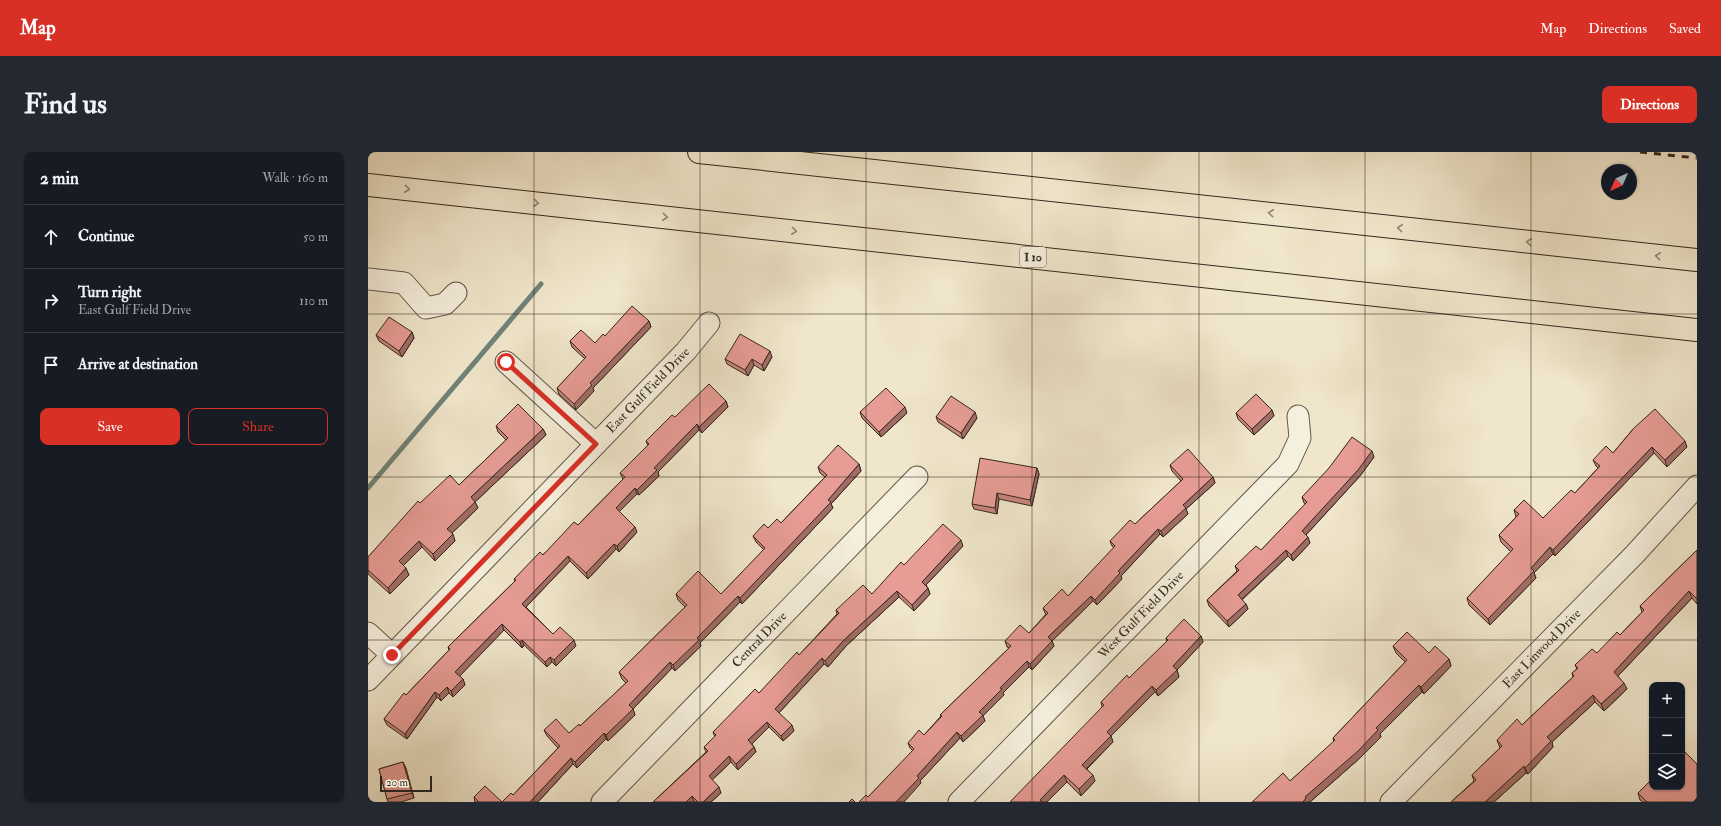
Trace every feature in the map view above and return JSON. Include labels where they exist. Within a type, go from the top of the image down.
[{"type":"highway","points":[[699,152],[1697,260]]},
{"type":"highway","name":"I 10","points":[[368,185],[1697,330]]},
{"type":"street","points":[[368,279],[404,283],[426,308],[445,304],[456,293]]},
{"type":"street","name":"East Gulf Field Drive","points":[[368,680],[686,351],[709,323]]},
{"type":"street","points":[[506,362],[596,444]]},
{"type":"street","name":"West Gulf Field Drive","points":[[959,802],[1288,464],[1300,438],[1298,416]]},
{"type":"street","name":"Central Drive","points":[[602,802],[916,477]]},
{"type":"street","name":"East Linwood Drive","points":[[1391,802],[1695,493]]},
{"type":"street","points":[[368,633],[392,655]]},
{"type":"building","points":[[632,306],[649,321],[590,383],[592,385],[574,404],[557,388],[586,357],[570,341],[581,330],[595,343],[603,334],[605,336]]},
{"type":"building","points":[[389,317],[412,332],[399,351],[376,335]]},
{"type":"building","points":[[740,334],[770,351],[762,365],[752,359],[745,370],[725,359]]},
{"type":"building","points":[[709,384],[726,401],[699,427],[697,424],[654,468],[657,470],[637,490],[635,488],[616,508],[635,527],[617,546],[614,544],[586,573],[568,556],[522,604],[553,634],[560,627],[574,640],[554,660],[550,657],[545,662],[522,640],[520,642],[502,624],[455,672],[463,679],[451,691],[447,687],[439,695],[435,692],[405,734],[384,719],[404,693],[406,695],[450,649],[448,647],[516,580],[514,579],[540,552],[543,555],[574,522],[578,525],[625,477],[620,473],[649,444],[646,441],[672,415],[675,417]]},
{"type":"building","points":[[886,388],[905,407],[879,432],[860,412]]},
{"type":"building","points":[[1256,394],[1272,410],[1252,429],[1236,413]]},
{"type":"building","points":[[951,396],[975,412],[961,433],[936,417]]},
{"type":"building","points":[[518,404],[543,429],[471,497],[475,502],[447,529],[453,534],[433,554],[419,541],[399,561],[406,568],[388,588],[368,570],[368,557],[418,501],[420,503],[450,475],[459,485],[508,438],[496,426]]},
{"type":"building","points":[[1655,409],[1685,441],[1665,460],[1652,447],[1553,550],[1550,547],[1531,568],[1534,571],[1488,619],[1467,598],[1513,549],[1499,535],[1519,514],[1514,510],[1524,500],[1543,518],[1571,490],[1575,493],[1600,466],[1593,460],[1606,446],[1613,453],[1634,428]]},
{"type":"building","points":[[1352,437],[1372,451],[1358,470],[1302,531],[1308,537],[1291,555],[1286,550],[1238,595],[1246,604],[1227,621],[1207,600],[1239,570],[1235,566],[1256,546],[1261,550],[1307,502],[1302,497],[1329,468]]},
{"type":"building","points":[[838,445],[859,464],[828,500],[831,502],[740,598],[738,596],[697,638],[699,640],[673,665],[670,662],[629,705],[633,709],[606,735],[604,733],[575,762],[571,758],[530,802],[502,802],[511,793],[513,795],[560,746],[544,730],[556,719],[569,733],[579,724],[580,726],[628,681],[619,672],[687,605],[676,594],[698,571],[721,594],[765,548],[753,536],[764,524],[768,528],[777,519],[781,523],[827,475],[818,467]]},
{"type":"building","points":[[1188,449],[1213,477],[1183,505],[1186,508],[1161,531],[1158,529],[1118,571],[1120,573],[1095,600],[1091,596],[1048,637],[1052,641],[1030,664],[1027,661],[1000,688],[1002,689],[979,712],[983,715],[961,736],[957,732],[917,776],[919,778],[896,802],[859,802],[866,795],[868,797],[914,749],[908,743],[919,730],[924,735],[942,716],[940,715],[1011,646],[1005,641],[1020,625],[1029,633],[1048,613],[1043,608],[1062,589],[1068,596],[1115,546],[1110,541],[1130,520],[1135,524],[1183,479],[1170,465]]},
{"type":"building","points":[[980,458],[1037,468],[1030,500],[997,493],[995,508],[972,504]]},
{"type":"building","points":[[943,524],[961,540],[922,582],[928,588],[912,605],[897,591],[844,640],[825,661],[822,658],[775,709],[792,725],[781,736],[767,722],[748,740],[754,747],[736,764],[729,756],[709,776],[719,787],[703,802],[698,802],[692,796],[686,802],[653,802],[708,751],[704,747],[716,735],[713,732],[755,689],[759,693],[797,652],[799,655],[839,613],[836,610],[863,585],[872,594],[901,562],[904,565]]},
{"type":"building","points":[[1697,550],[1697,599],[1689,591],[1614,672],[1624,683],[1601,704],[1593,695],[1547,737],[1551,741],[1525,768],[1524,766],[1485,802],[1451,802],[1476,780],[1472,775],[1502,746],[1497,740],[1517,719],[1522,725],[1574,676],[1572,673],[1578,668],[1575,665],[1592,649],[1597,653],[1617,632],[1620,635],[1644,610],[1640,606]]},
{"type":"building","points":[[1184,619],[1201,636],[1173,666],[1177,670],[1156,690],[1152,686],[1107,732],[1111,736],[1082,765],[1093,775],[1079,789],[1064,775],[1040,800],[1042,802],[1010,802],[1104,705],[1101,702],[1127,675],[1129,678],[1168,640],[1166,638]]},
{"type":"building","points":[[1407,632],[1429,653],[1435,646],[1449,659],[1421,687],[1419,685],[1376,728],[1378,730],[1358,751],[1305,797],[1306,798],[1303,802],[1252,802],[1283,773],[1290,781],[1335,740],[1333,738],[1407,660],[1393,646]]},
{"type":"building","points":[[1685,752],[1697,764],[1697,802],[1647,802],[1638,793],[1649,782],[1649,790],[1685,790]]},
{"type":"building","points":[[403,762],[412,793],[387,799],[379,769]]},
{"type":"building","points":[[485,786],[502,802],[479,802],[474,797]]},
{"type":"waterway","points":[[368,488],[541,284]]},
{"type":"railway","points":[[1640,152],[1697,158]]},
{"type":"route","points":[[392,655],[596,444],[506,362]]}]
